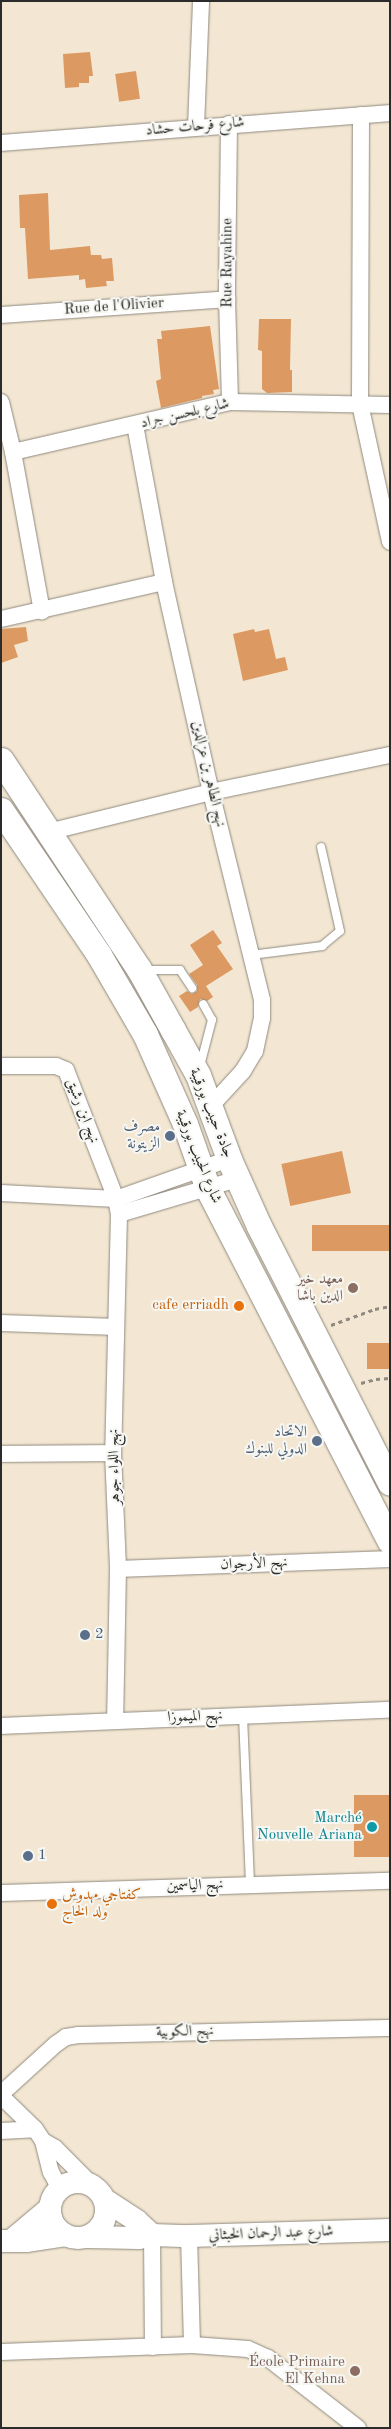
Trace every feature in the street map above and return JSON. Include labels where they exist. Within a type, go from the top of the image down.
[{"type":"main road","name":"جادة حبيب بورقيبة","points":[[1,760],[139,970],[198,1075],[233,1169],[312,1332],[390,1484]]},
{"type":"main road","name":"شارع الحبيب بورقيبة","points":[[1,810],[99,955],[145,1034],[184,1124],[205,1179],[390,1541]]},
{"type":"main road","points":[[98,2192],[106,2211],[104,2222],[97,2231],[77,2236],[57,2229],[52,2219],[55,2199],[69,2183],[80,2182],[98,2192],[137,2221],[152,2235]]},
{"type":"main road","name":"شارع عبد الرحمان الخبثاني","points":[[6,2241],[55,2199]]},
{"type":"main road","name":"شارع عبد الرحمان الخبثاني","points":[[6,2241],[77,2236],[139,2238],[152,2235],[189,2236],[390,2230]]},
{"type":"street","points":[[196,127],[201,1]]},
{"type":"street","name":"شارع فرحات حشاد","points":[[1,143],[390,113]]},
{"type":"street","points":[[361,115],[360,404],[390,542]]},
{"type":"street","name":"Rue Rayahine","points":[[229,124],[228,299],[230,402]]},
{"type":"street","name":"Rue de l'Olivier","points":[[1,315],[228,299]]},
{"type":"street","points":[[1,402],[13,452],[42,611]]},
{"type":"street","name":"شارع بلحسن جراد","points":[[13,452],[230,402],[390,405]]},
{"type":"street","name":"نهج الطاهر بن عزالدين","points":[[136,425],[164,582],[211,792],[262,1000],[260,1035],[255,1051],[243,1070],[209,1108]]},
{"type":"street","points":[[1,619],[164,582]]},
{"type":"street","points":[[48,832],[211,792],[390,755]]},
{"type":"street","name":"نهج ابن رشيق","points":[[1,1066],[56,1066],[66,1070],[118,1206]]},
{"type":"street","points":[[1,1194],[118,1206],[233,1169]]},
{"type":"street","name":"نهج اللواء جوهر","points":[[115,1721],[118,1569],[113,1453],[118,1206]]},
{"type":"street","points":[[1,1323],[116,1327]]},
{"type":"street","points":[[1,1454],[113,1453]]},
{"type":"street","name":"نهج الأرجوان","points":[[118,1569],[390,1560]]},
{"type":"street","name":"نهج الميموزا","points":[[1,1726],[390,1710]]},
{"type":"street","name":"نهج الياسمين","points":[[1,1893],[390,1881]]},
{"type":"street","name":"نهج الكوبية","points":[[1,2095],[66,2037],[78,2035],[390,2028]]},
{"type":"street","points":[[1,2095],[98,2192]]},
{"type":"street","points":[[1,2131],[39,2135]]},
{"type":"street","points":[[39,2135],[51,2172],[55,2199]]},
{"type":"street","points":[[152,2235],[153,2347]]},
{"type":"street","points":[[189,2236],[192,2345]]},
{"type":"street","points":[[1,2352],[192,2345],[248,2349],[256,2352],[358,2428]]},
{"type":"lane","points":[[251,955],[322,946],[340,931],[321,847]]},
{"type":"lane","points":[[139,970],[180,970],[192,988]]},
{"type":"lane","points":[[198,1075],[212,1022],[212,1017],[203,1004]]},
{"type":"lane","points":[[243,1716],[250,1884]]},
{"type":"path","points":[[312,1332],[374,1309],[390,1306]]},
{"type":"path","points":[[342,1391],[376,1379],[390,1378]]},
{"type":"building","points":[[90,52],[93,76],[89,76],[89,83],[79,83],[79,87],[65,88],[63,54]]},
{"type":"building","points":[[136,71],[140,99],[119,102],[115,74]]},
{"type":"building","points":[[48,193],[50,250],[90,246],[91,255],[101,255],[102,259],[112,258],[114,281],[106,281],[107,286],[86,288],[85,279],[79,280],[79,275],[28,279],[25,228],[20,228],[19,195]]},
{"type":"building","points":[[259,319],[291,319],[290,370],[292,370],[292,392],[267,393],[262,389],[262,351],[258,350]]},
{"type":"building","points":[[210,326],[219,389],[213,390],[214,394],[202,396],[202,398],[161,408],[156,381],[161,379],[157,339],[162,339],[161,331]]},
{"type":"building","points":[[26,627],[28,641],[14,645],[18,657],[1,663],[1,629]]},
{"type":"building","points":[[254,629],[255,632],[269,629],[276,659],[285,657],[288,670],[243,681],[233,634]]},
{"type":"building","points":[[213,930],[222,943],[217,946],[233,969],[206,986],[213,997],[207,1001],[200,999],[198,1007],[190,1012],[179,996],[187,991],[192,994],[197,991],[197,985],[189,974],[203,965],[190,945]]},
{"type":"building","points":[[342,1151],[351,1193],[290,1206],[281,1164]]},
{"type":"building","points":[[312,1225],[390,1225],[390,1251],[312,1251]]},
{"type":"building","points":[[367,1343],[390,1343],[390,1369],[367,1369]]},
{"type":"building","name":"Marché Nouvelle Ariana","points":[[354,1795],[390,1795],[390,1857],[354,1857]]},
{"type":"place","name":"مصرف الزيتونة","points":[[170,1136]]},
{"type":"place","name":"معهد خير الدين باشا","points":[[353,1288]]},
{"type":"place","name":"cafe erriadh","points":[[239,1306]]},
{"type":"place","name":"الاتحاد الدولي للبنوك","points":[[317,1441]]},
{"type":"place","name":"2","points":[[85,1635]]},
{"type":"place","name":"Marché Nouvelle Ariana","points":[[372,1827]]},
{"type":"place","name":"1","points":[[28,1856]]},
{"type":"place","name":"كفتاجي مهدوش ولد الخاج","points":[[52,1904]]},
{"type":"place","name":"École Primaire El Kehna","points":[[355,2371]]}]
